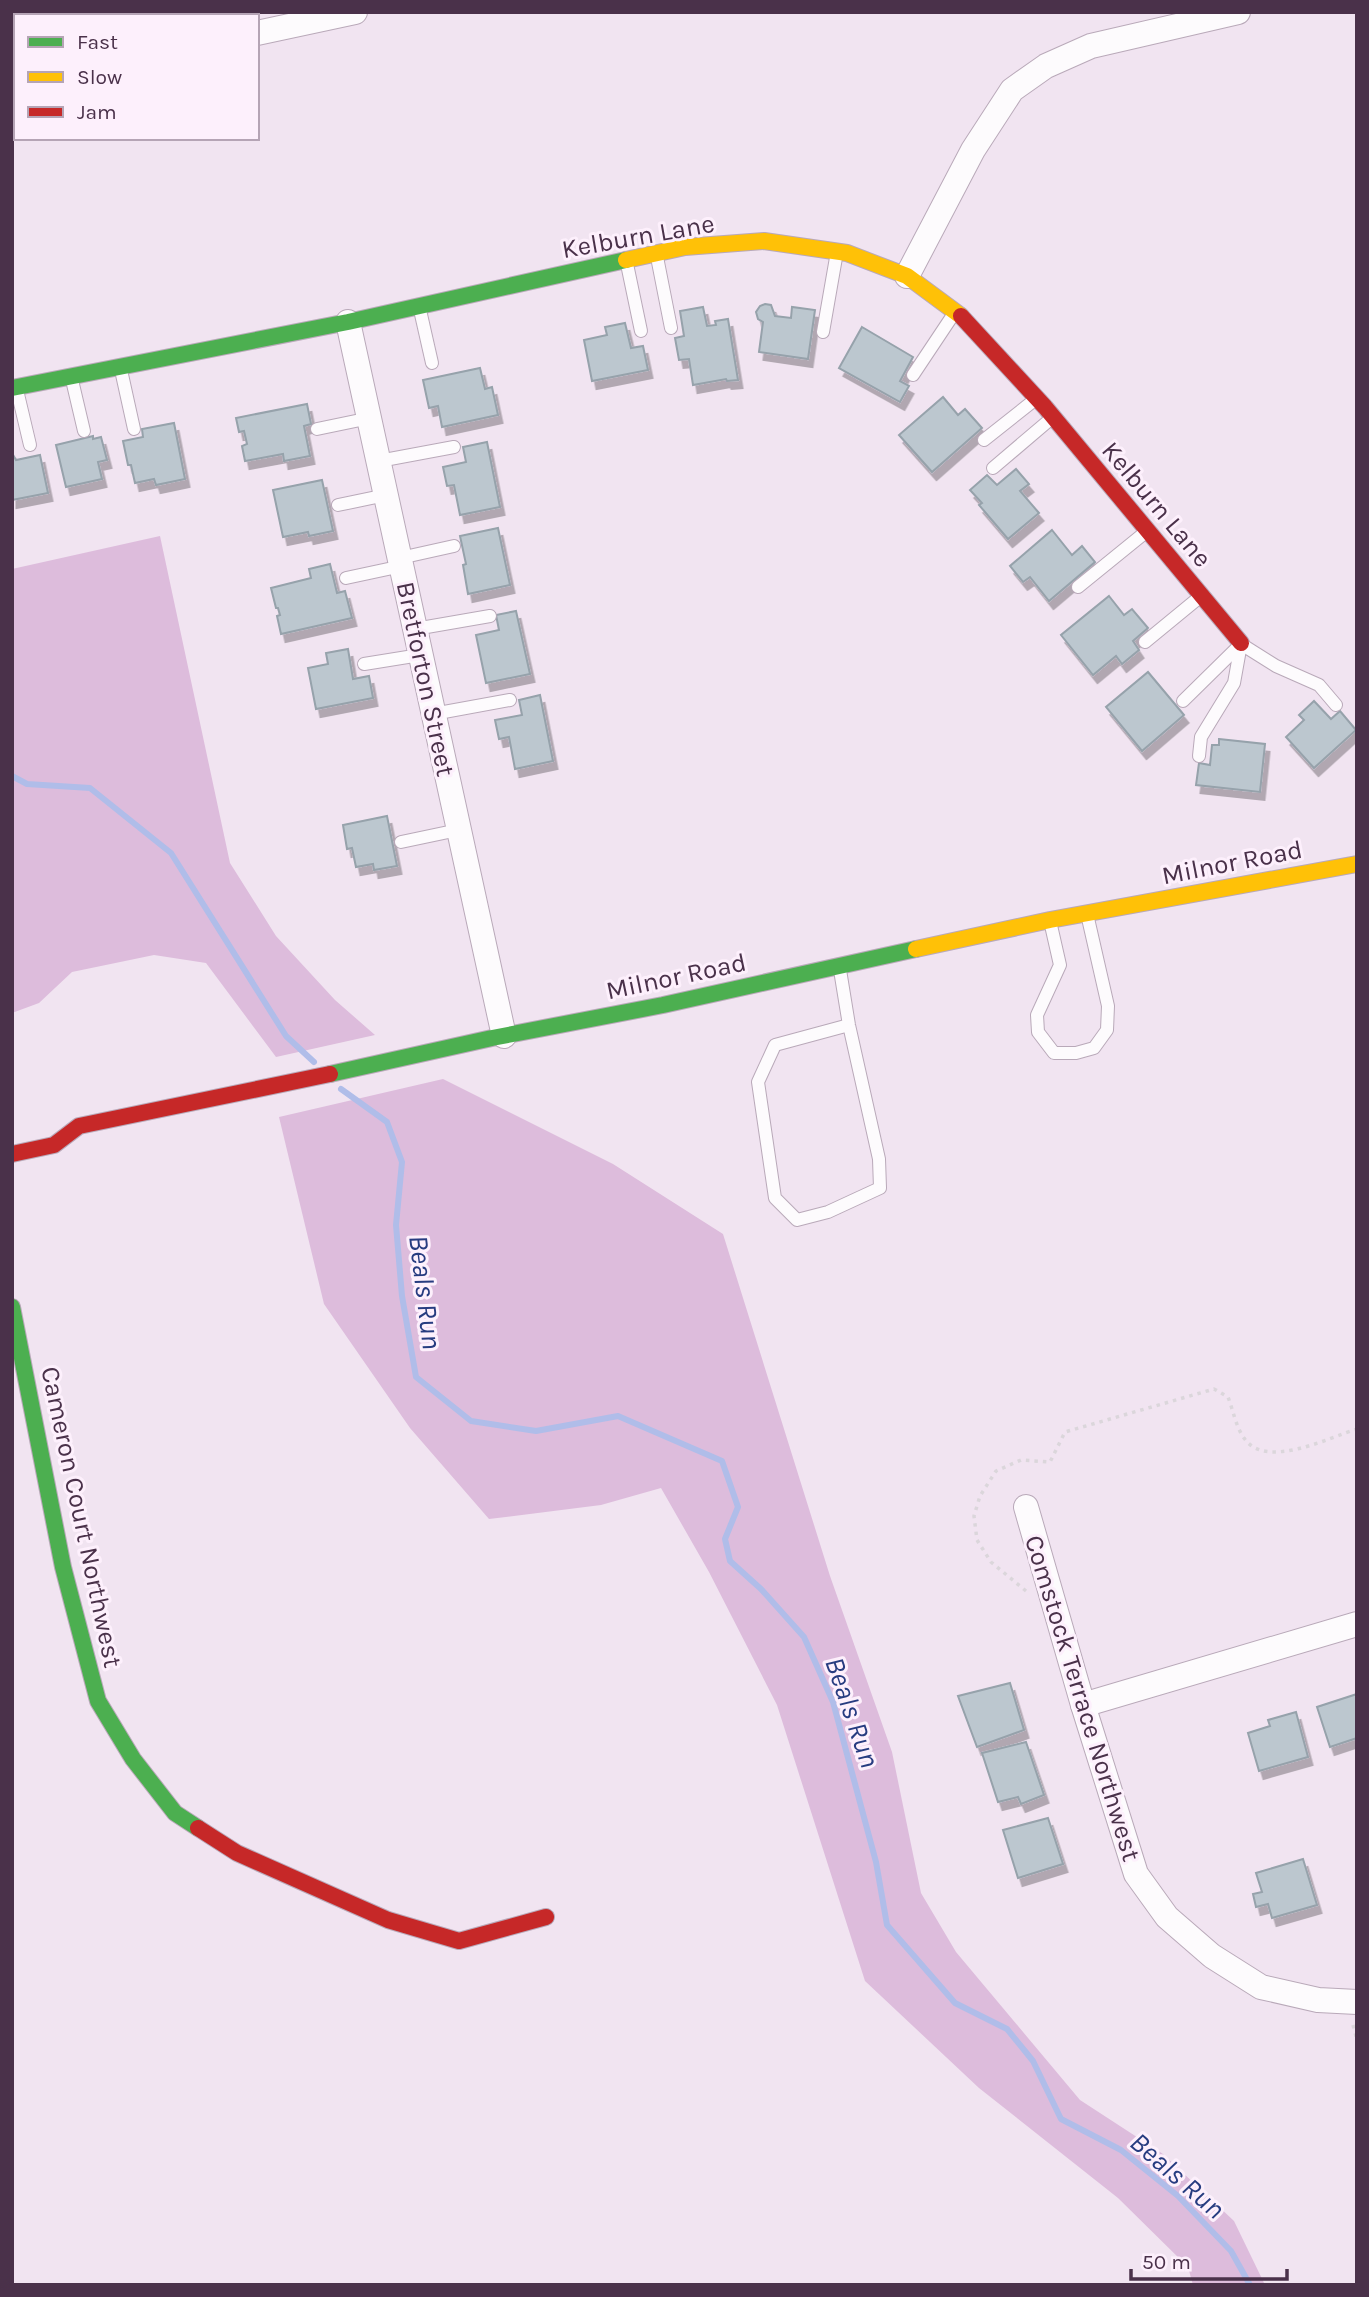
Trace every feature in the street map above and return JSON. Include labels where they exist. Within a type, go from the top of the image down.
[{"type":"street","points":[[259,33],[355,12]]},
{"type":"street","points":[[907,276],[974,150],[1012,90],[1046,66],[1153,21],[1238,12]]},
{"type":"street","name":"Kelburn Lane","points":[[14,387],[348,322],[685,247],[764,241],[846,253],[907,276],[968,321],[1037,398],[1241,643]]},
{"type":"street","name":"Bretforton Street","points":[[348,322],[504,1036]]},
{"type":"street","name":"Milnor Road","points":[[12,1154],[54,1145],[79,1126],[216,1096],[663,1005],[1050,920],[1357,864]]},
{"type":"street","name":"Cameron Court Northwest","points":[[12,1307],[63,1567],[98,1701],[133,1759],[175,1813],[237,1853],[388,1920],[459,1941],[546,1917]]},
{"type":"street","name":"Comstock Terrace Northwest","points":[[1026,1507],[1083,1705],[1136,1874],[1167,1917],[1212,1956],[1261,1987],[1318,2000],[1355,2013]]},
{"type":"street","points":[[1083,1705],[1357,1625]]},
{"type":"lane","points":[[822,331],[837,252]]},
{"type":"lane","points":[[656,253],[671,328]]},
{"type":"lane","points":[[626,260],[641,331]]},
{"type":"lane","points":[[419,306],[432,363]]},
{"type":"lane","points":[[913,375],[955,312]]},
{"type":"lane","points":[[121,366],[134,429]]},
{"type":"lane","points":[[71,376],[84,431]]},
{"type":"lane","points":[[14,387],[30,445]]},
{"type":"lane","points":[[985,440],[1037,398]]},
{"type":"lane","points":[[993,468],[1053,417]]},
{"type":"lane","points":[[317,429],[370,418]]},
{"type":"lane","points":[[379,461],[454,447]]},
{"type":"lane","points":[[338,505],[386,495]]},
{"type":"lane","points":[[1078,587],[1147,530]]},
{"type":"lane","points":[[346,578],[454,546]]},
{"type":"lane","points":[[1145,642],[1202,596]]},
{"type":"lane","points":[[415,629],[490,616]]},
{"type":"lane","points":[[1183,701],[1241,643]]},
{"type":"lane","points":[[1241,643],[1276,666],[1319,685],[1336,705]]},
{"type":"lane","points":[[1199,756],[1201,737],[1234,683],[1241,643]]},
{"type":"lane","points":[[364,664],[421,655]]},
{"type":"lane","points":[[433,714],[510,700]]},
{"type":"lane","points":[[401,842],[458,830]]},
{"type":"lane","points":[[1050,920],[1060,965],[1037,1016],[1038,1032],[1054,1053],[1076,1053],[1094,1048],[1107,1030],[1108,1006],[1087,914]]},
{"type":"lane","points":[[839,966],[849,1025],[879,1159],[880,1188],[828,1212],[797,1220],[775,1198],[758,1083],[775,1045],[849,1025]]},
{"type":"path","points":[[1029,1597],[1024,1588],[991,1562],[976,1539],[974,1516],[980,1496],[996,1471],[1021,1460],[1051,1462],[1065,1432],[1214,1389],[1228,1397],[1243,1437],[1253,1448],[1267,1453],[1286,1452],[1357,1429]]},
{"type":"path","points":[[1355,2013],[1357,2040]]},
{"type":"shaded area","points":[[160,536],[230,863],[276,936],[335,1000],[375,1035],[276,1057],[206,963],[154,955],[72,972],[39,1003],[12,1013],[12,569]]},
{"type":"shaded area","points":[[443,1079],[613,1164],[723,1234],[830,1576],[892,1752],[921,1893],[956,1952],[1080,2100],[1163,2154],[1234,2221],[1265,2285],[1193,2285],[1188,2267],[1118,2198],[979,2088],[865,1981],[777,1705],[709,1572],[661,1488],[601,1505],[489,1519],[410,1428],[324,1304],[279,1117]]},
{"type":"building","points":[[765,304],[771,305],[775,316],[791,318],[792,307],[815,310],[808,359],[759,352],[763,322],[758,319],[756,312]]},
{"type":"building","points":[[703,307],[707,326],[716,325],[715,321],[728,319],[738,380],[726,379],[693,385],[689,359],[679,360],[675,338],[684,336],[680,311]]},
{"type":"building","points":[[625,323],[631,348],[643,346],[648,370],[592,381],[584,340],[607,335],[605,327]]},
{"type":"building","points":[[862,327],[913,357],[900,381],[909,386],[900,402],[839,368]]},
{"type":"building","points":[[480,368],[485,389],[492,387],[498,415],[442,427],[438,406],[429,408],[423,380]]},
{"type":"building","points":[[943,397],[958,415],[965,409],[982,428],[932,472],[899,435]]},
{"type":"building","points":[[307,404],[311,424],[304,426],[310,456],[284,461],[283,454],[245,461],[242,446],[247,444],[244,431],[239,432],[236,418]]},
{"type":"building","points":[[174,423],[185,479],[156,485],[154,479],[135,483],[123,441],[143,437],[142,429]]},
{"type":"building","points":[[93,436],[93,439],[101,437],[107,460],[98,462],[102,479],[66,487],[56,445]]},
{"type":"building","points":[[487,442],[500,507],[460,515],[454,485],[447,486],[443,467],[466,462],[463,447]]},
{"type":"building","points":[[12,453],[16,460],[40,455],[48,493],[12,500]]},
{"type":"building","points":[[1016,469],[1029,484],[1020,491],[1039,513],[1008,539],[970,490],[987,475],[997,485]]},
{"type":"building","points":[[322,480],[333,531],[309,536],[308,532],[283,537],[273,490]]},
{"type":"building","points":[[498,528],[510,585],[468,594],[463,565],[466,564],[460,536]]},
{"type":"building","points":[[1052,530],[1072,555],[1082,546],[1095,562],[1049,601],[1030,577],[1023,582],[1010,566]]},
{"type":"building","points":[[330,564],[337,593],[345,591],[352,618],[281,634],[277,616],[280,615],[271,588],[311,578],[309,569]]},
{"type":"building","points":[[1109,596],[1124,615],[1132,609],[1148,628],[1133,641],[1139,650],[1122,664],[1116,656],[1093,675],[1061,635]]},
{"type":"building","points":[[516,611],[530,674],[486,683],[476,635],[499,630],[496,615]]},
{"type":"building","points":[[348,649],[353,679],[369,676],[373,698],[316,709],[308,668],[328,664],[326,653]]},
{"type":"building","points":[[1148,672],[1184,715],[1142,751],[1106,707]]},
{"type":"building","points":[[540,695],[553,761],[515,769],[509,737],[499,739],[495,720],[522,715],[519,700]]},
{"type":"building","points":[[1314,701],[1331,719],[1340,711],[1356,730],[1314,768],[1286,737],[1304,720],[1299,715]]},
{"type":"building","points":[[1219,739],[1265,744],[1260,792],[1196,785],[1199,763],[1210,765],[1212,745],[1219,745]]},
{"type":"building","points":[[387,816],[397,866],[374,870],[373,864],[356,867],[352,848],[347,849],[343,825]]},
{"type":"building","points":[[1010,1683],[1024,1730],[977,1747],[958,1696]]},
{"type":"building","points":[[1357,1694],[1357,1738],[1330,1747],[1317,1707]]},
{"type":"building","points":[[1296,1712],[1308,1757],[1259,1771],[1248,1733],[1270,1726],[1268,1720]]},
{"type":"building","points":[[1026,1742],[1044,1795],[1021,1804],[1018,1797],[998,1802],[982,1753]]},
{"type":"building","points":[[1048,1818],[1063,1864],[1018,1878],[1003,1830]]},
{"type":"building","points":[[1303,1859],[1317,1905],[1272,1918],[1268,1904],[1256,1907],[1253,1894],[1262,1892],[1256,1873]]},
{"type":"waterway","name":"Beals Run","points":[[12,776],[27,784],[90,788],[171,853],[286,1036],[314,1062]]},
{"type":"waterway","name":"Beals Run","points":[[341,1089],[387,1122],[402,1162],[396,1225],[402,1296],[416,1377],[471,1421],[536,1431],[618,1416],[722,1461],[738,1507],[725,1539],[730,1561],[761,1589],[804,1637],[833,1702],[876,1862],[887,1925],[955,2003],[1007,2029],[1033,2061],[1061,2119],[1121,2150],[1178,2196],[1231,2251],[1250,2285]]},
{"type":"traffic: fast","points":[[12,388],[348,322],[626,260]]},
{"type":"traffic: fast","points":[[330,1074],[916,949]]},
{"type":"traffic: fast","points":[[12,1307],[63,1567],[98,1701],[133,1759],[175,1813],[198,1828]]},
{"type":"traffic: slow","points":[[626,260],[685,247],[764,241],[847,253],[907,276],[961,316]]},
{"type":"traffic: slow","points":[[916,949],[1050,920],[1357,864]]},
{"type":"traffic: jam","points":[[961,316],[1045,407],[1241,643]]},
{"type":"traffic: jam","points":[[12,1154],[54,1145],[79,1126],[330,1074]]},
{"type":"traffic: jam","points":[[198,1828],[237,1853],[388,1920],[459,1941],[546,1917]]}]
